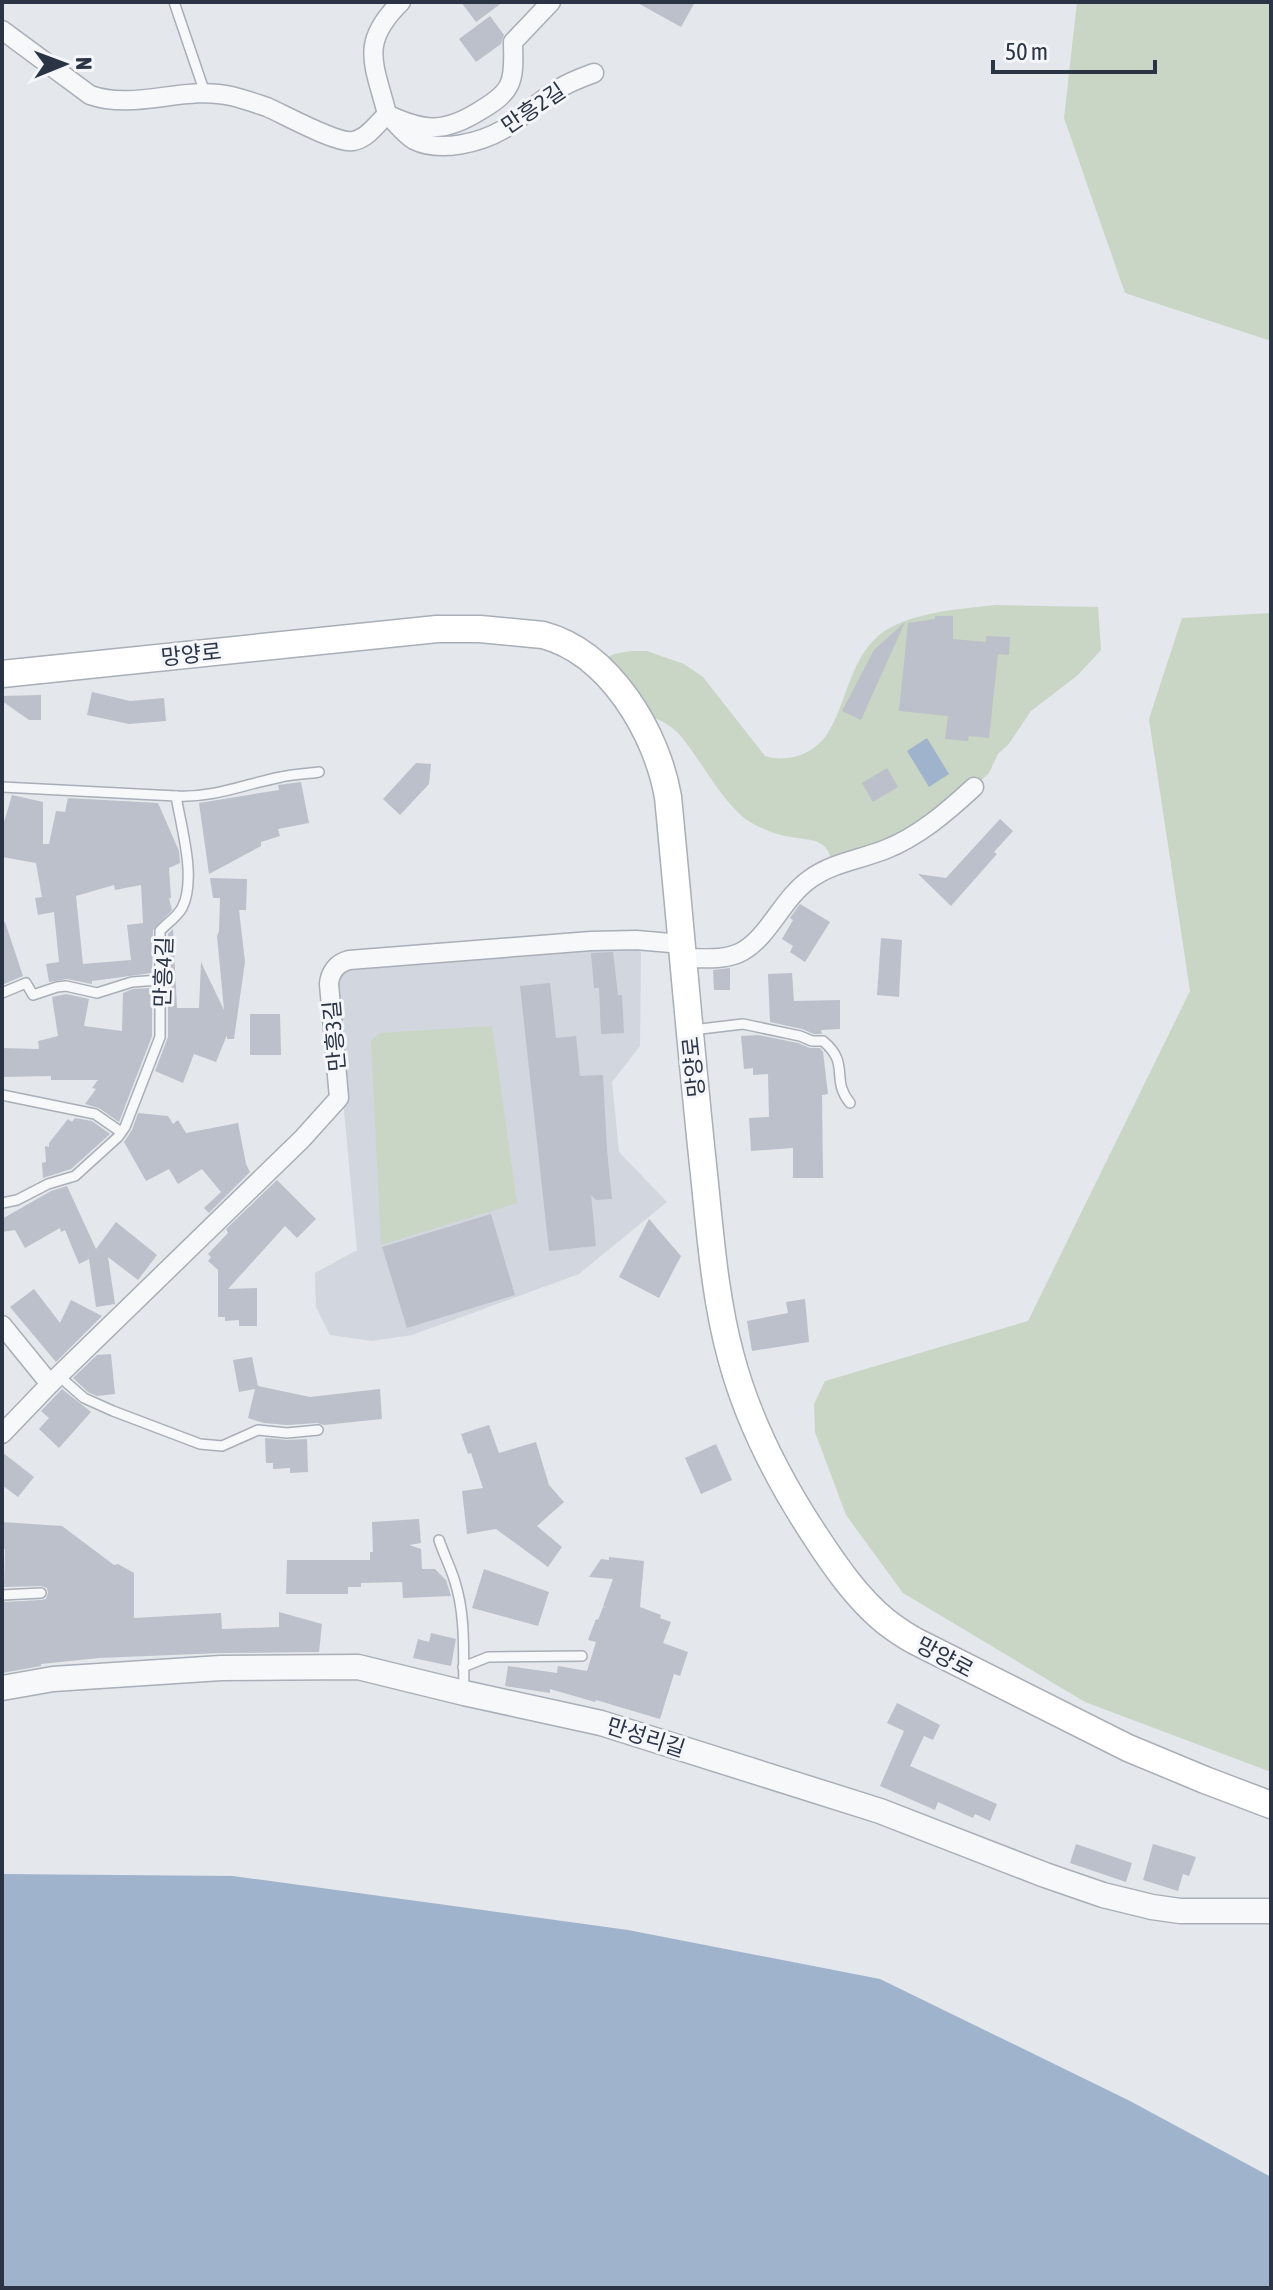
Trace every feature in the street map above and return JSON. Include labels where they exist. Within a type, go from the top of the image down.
[{"type":"main road","name":"망양로","points":[[2,674],[437,629],[532,634],[556,639],[580,651],[609,677],[635,714],[656,752],[668,797],[688,1030],[714,1263],[730,1355],[748,1410],[802,1516],[851,1586],[883,1620],[915,1641],[1128,1748],[1271,1805]]},
{"type":"street","points":[[2,30],[90,95],[128,101],[205,93],[247,100],[336,138],[354,141],[365,136],[387,114],[372,45],[377,30],[401,2]]},
{"type":"street","name":"만흥2길","points":[[387,114],[409,125],[442,127],[469,117],[490,104],[509,86],[513,72],[513,42],[551,2]]},
{"type":"street","name":"만흥2길","points":[[387,114],[412,139],[426,144],[459,144],[493,134],[573,80],[594,73]]},
{"type":"street","points":[[682,951],[724,957],[743,951],[761,935],[789,897],[808,880],[833,865],[885,850],[916,834],[974,787]]},
{"type":"street","name":"만흥3길","points":[[2,1434],[302,1139],[339,1098],[329,984],[332,972],[340,963],[591,941],[636,940],[682,951]]},
{"type":"street","points":[[2,1325],[54,1380]]},
{"type":"street","name":"만성리길","points":[[2,1688],[53,1679],[221,1668],[358,1667],[601,1723],[880,1811],[1103,1895],[1180,1911],[1271,1911]]},
{"type":"lane","points":[[174,2],[205,93]]},
{"type":"lane","points":[[2,787],[188,797],[319,772]]},
{"type":"lane","name":"만흥4길","points":[[2,1203],[75,1176],[121,1132],[131,1115],[160,1037],[160,931],[181,910],[188,879],[176,796]]},
{"type":"lane","points":[[2,993],[26,983],[33,995],[66,986],[97,993],[132,982],[160,980]]},
{"type":"lane","points":[[688,1030],[743,1024],[823,1041],[838,1057],[841,1089],[850,1103]]},
{"type":"lane","points":[[2,1095],[95,1114],[121,1132]]},
{"type":"lane","points":[[54,1380],[113,1411],[200,1444],[222,1446],[258,1430],[287,1433],[318,1430]]},
{"type":"lane","points":[[439,1540],[455,1581],[462,1615],[464,1693]]},
{"type":"lane","points":[[2,1595],[41,1593]]},
{"type":"lane","points":[[463,1667],[488,1657],[582,1656]]},
{"type":"shaded area","points":[[628,945],[641,952],[640,1046],[612,1082],[619,1152],[667,1202],[579,1274],[412,1335],[372,1341],[330,1335],[316,1307],[315,1273],[357,1250],[332,981],[344,965]]},
{"type":"green space","points":[[1077,2],[1271,2],[1271,341],[1125,293],[1064,118]]},
{"type":"green space","points":[[996,605],[1098,607],[1101,650],[1078,675],[1031,711],[1008,745],[998,754],[989,773],[947,811],[833,865],[827,850],[818,842],[770,831],[740,815],[679,734],[659,720],[635,714],[595,663],[614,654],[647,651],[684,664],[703,677],[765,756],[790,758],[806,753],[826,736],[860,659],[877,637],[917,617]]},
{"type":"green space","points":[[1271,613],[1271,1772],[1085,1702],[903,1593],[846,1515],[815,1432],[814,1404],[825,1381],[1028,1321],[1190,991],[1149,719],[1182,618]]},
{"type":"green space","points":[[492,1026],[517,1203],[381,1245],[371,1041],[380,1033]]},
{"type":"water","points":[[927,738],[949,774],[929,787],[907,751]]},
{"type":"water","points":[[2,1874],[233,1876],[628,1930],[880,1979],[1130,2101],[1271,2177],[1271,2288],[2,2288]]},
{"type":"building","points":[[461,2],[503,2],[476,22]]},
{"type":"building","points":[[636,2],[695,2],[681,27]]},
{"type":"building","points":[[490,16],[504,35],[501,44],[476,62],[459,39]]},
{"type":"building","points":[[935,616],[953,616],[953,639],[986,642],[986,636],[1010,637],[1009,655],[998,654],[989,738],[969,736],[968,741],[945,739],[948,716],[899,711],[908,623],[935,619]]},
{"type":"building","points":[[905,622],[861,720],[842,711],[874,650]]},
{"type":"building","points":[[92,692],[130,701],[164,698],[166,721],[129,724],[87,715]]},
{"type":"building","points":[[41,695],[41,720],[29,720],[2,701],[2,696]]},
{"type":"building","points":[[416,763],[431,764],[429,784],[400,815],[383,799]]},
{"type":"building","points":[[887,768],[898,787],[873,802],[862,783]]},
{"type":"building","points":[[301,782],[309,823],[278,829],[280,836],[261,842],[261,846],[209,874],[199,803],[279,790],[278,785]]},
{"type":"building","points":[[12,795],[43,802],[43,844],[49,844],[56,811],[65,812],[68,798],[158,803],[179,851],[180,863],[169,868],[172,910],[153,930],[152,973],[92,981],[92,984],[67,979],[49,982],[46,964],[59,962],[54,912],[38,915],[35,898],[42,897],[36,863],[2,857],[2,829]],"holes":[[[114,885],[115,890],[141,885],[143,923],[127,925],[131,960],[83,964],[76,896]]]},
{"type":"building","points":[[1000,819],[1013,831],[951,906],[918,874],[946,878]]},
{"type":"building","points":[[210,878],[247,879],[246,910],[239,910],[245,962],[234,1039],[227,1039],[227,1035],[216,1062],[194,1054],[183,1083],[155,1071],[168,1037],[168,934],[173,929],[177,1008],[199,1008],[201,962],[224,1010],[217,936],[220,898],[213,898]]},
{"type":"building","points":[[800,904],[830,922],[805,962],[790,952],[793,946],[782,939],[793,920],[790,918]]},
{"type":"building","points":[[5,922],[23,976],[2,985],[2,923]]},
{"type":"building","points":[[881,938],[902,940],[899,997],[877,995]]},
{"type":"building","points":[[613,952],[618,995],[622,995],[624,1033],[601,1034],[599,988],[594,988],[591,953]]},
{"type":"building","points":[[730,968],[730,990],[714,990],[713,970]]},
{"type":"building","points":[[792,973],[794,1001],[840,1000],[840,1029],[821,1030],[822,1034],[814,1034],[770,1022],[768,974]]},
{"type":"building","points":[[550,983],[556,1038],[576,1036],[580,1076],[603,1075],[612,1199],[596,1200],[591,1195],[596,1246],[549,1251],[520,986]]},
{"type":"building","points":[[152,988],[152,1036],[119,1122],[99,1108],[85,1104],[96,1089],[92,1088],[98,1080],[51,1080],[51,1076],[2,1077],[2,1048],[39,1049],[38,1041],[58,1036],[52,997],[66,994],[89,999],[84,1026],[122,1031],[123,993]]},
{"type":"building","points":[[250,1014],[280,1014],[281,1055],[250,1055]]},
{"type":"building","points":[[758,1035],[820,1048],[823,1052],[828,1094],[822,1095],[823,1178],[793,1178],[793,1148],[751,1151],[749,1118],[769,1117],[768,1074],[753,1075],[753,1068],[744,1069],[741,1036]]},
{"type":"building","points":[[138,1113],[168,1116],[173,1124],[178,1120],[186,1133],[238,1123],[250,1172],[209,1213],[204,1208],[221,1192],[202,1169],[178,1184],[169,1169],[146,1181],[124,1142]]},
{"type":"building","points":[[75,1118],[92,1121],[110,1134],[71,1169],[43,1178],[45,1146],[49,1147],[68,1119],[72,1122]]},
{"type":"building","points":[[277,1180],[316,1219],[297,1238],[285,1226],[228,1289],[257,1288],[257,1326],[239,1326],[239,1320],[225,1321],[225,1317],[218,1317],[218,1270],[208,1261],[211,1257],[208,1254],[228,1233],[226,1229]]},
{"type":"building","points":[[67,1186],[96,1249],[116,1222],[157,1255],[138,1280],[108,1257],[115,1304],[96,1307],[89,1259],[79,1264],[65,1230],[61,1232],[60,1228],[25,1248],[15,1230],[2,1232],[2,1219],[51,1191]]},
{"type":"building","points":[[491,1214],[515,1295],[407,1328],[382,1247]]},
{"type":"building","points":[[649,1219],[681,1256],[659,1298],[619,1277]]},
{"type":"building","points":[[34,1289],[60,1323],[71,1300],[102,1316],[56,1362],[10,1307]]},
{"type":"building","points":[[805,1299],[809,1342],[752,1351],[747,1321],[788,1313],[786,1302]]},
{"type":"building","points":[[111,1354],[115,1394],[97,1396],[73,1378],[97,1355]]},
{"type":"building","points":[[252,1357],[258,1386],[310,1397],[380,1389],[382,1419],[287,1425],[248,1418],[255,1389],[239,1392],[233,1360]]},
{"type":"building","points":[[62,1389],[91,1412],[59,1448],[39,1429],[49,1418],[41,1411]]},
{"type":"building","points":[[489,1425],[499,1453],[536,1442],[549,1485],[564,1502],[537,1526],[562,1547],[548,1567],[496,1529],[467,1534],[462,1491],[483,1488],[461,1434]]},
{"type":"building","points":[[265,1438],[307,1439],[308,1472],[290,1473],[290,1468],[273,1469],[273,1463],[266,1463]]},
{"type":"building","points":[[716,1444],[732,1480],[701,1494],[685,1458]]},
{"type":"building","points":[[2,1452],[34,1477],[18,1497],[2,1485]]},
{"type":"building","points":[[419,1519],[421,1543],[409,1545],[421,1549],[422,1569],[435,1569],[446,1580],[451,1596],[403,1598],[402,1582],[361,1583],[361,1587],[348,1587],[348,1594],[286,1594],[287,1560],[370,1560],[370,1552],[373,1552],[372,1522]]},
{"type":"building","points":[[2,1522],[62,1526],[114,1565],[118,1564],[134,1573],[134,1618],[221,1613],[222,1629],[279,1627],[279,1612],[322,1624],[319,1652],[99,1658],[41,1664],[2,1673],[3,1602],[46,1599],[48,1593],[47,1588],[41,1586],[4,1587]]},
{"type":"building","points":[[609,1557],[644,1561],[640,1607],[671,1622],[663,1643],[688,1652],[680,1676],[674,1674],[660,1719],[550,1689],[550,1693],[505,1686],[508,1666],[557,1673],[558,1666],[587,1671],[596,1642],[588,1640],[596,1619],[603,1607],[606,1608],[603,1606],[613,1579],[589,1577],[601,1559],[609,1560]]},
{"type":"building","points":[[484,1569],[549,1592],[538,1626],[472,1608]]},
{"type":"building","points":[[431,1633],[456,1639],[451,1666],[413,1658],[418,1639],[429,1642]]},
{"type":"building","points":[[897,1703],[940,1725],[933,1740],[924,1736],[910,1766],[997,1804],[990,1821],[975,1814],[973,1818],[938,1802],[935,1810],[880,1786],[904,1731],[887,1723]]},
{"type":"building","points":[[1076,1844],[1132,1863],[1126,1882],[1070,1863]]},
{"type":"building","points":[[1153,1844],[1196,1857],[1189,1876],[1183,1874],[1178,1891],[1143,1880]]}]
